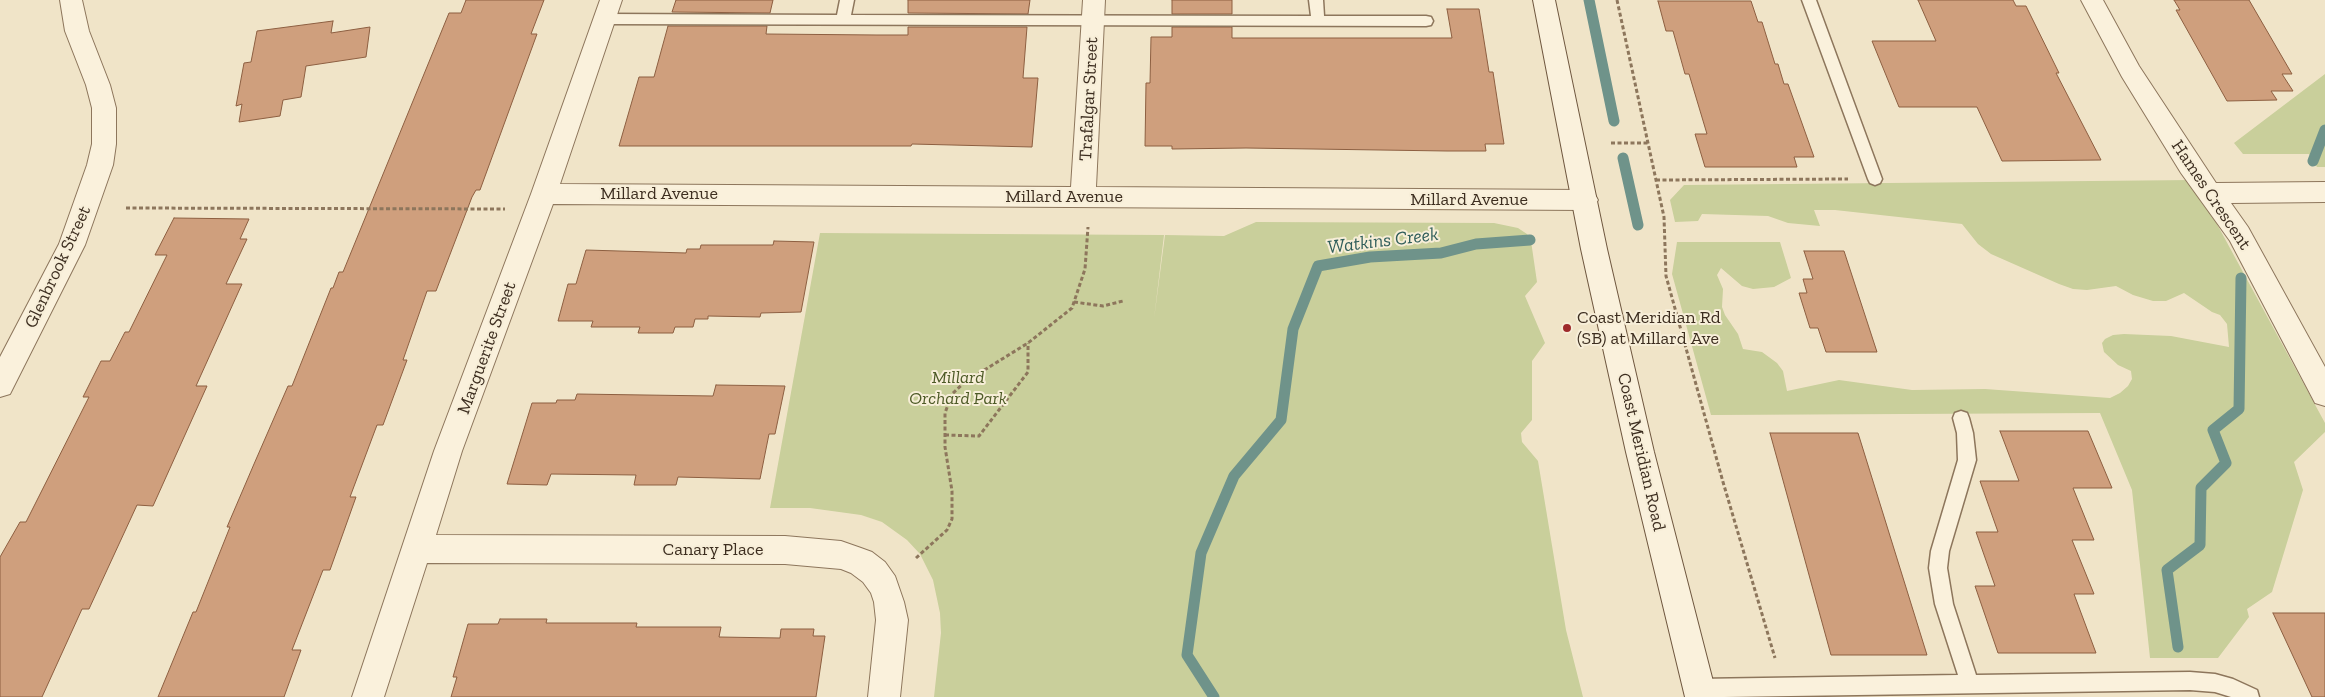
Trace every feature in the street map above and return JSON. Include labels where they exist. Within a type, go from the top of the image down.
[{"type":"street","name":"Glenbrook Street","points":[[0,385],[72,245],[90,199],[104,144],[104,108],[98,85],[77,31],[71,0]]},
{"type":"street","name":"Coast Meridian Road","points":[[1544,0],[1640,452],[1700,692]]},
{"type":"street","name":"Hames Crescent","points":[[2092,0],[2135,79],[2209,192],[2240,234],[2325,394]]},
{"type":"street","name":"Marguerite Street","points":[[368,697],[448,451],[544,194],[608,9]]},
{"type":"street","name":"Trafalgar Street","points":[[1083,197],[1094,10]]},
{"type":"street","points":[[2209,192],[2325,192]]},
{"type":"street","name":"Millard Avenue","points":[[544,194],[1585,200]]},
{"type":"street","name":"Canary Place","points":[[417,549],[785,550],[841,555],[861,562],[874,572],[884,586],[889,602],[892,620],[891,639],[884,697]]},
{"type":"lane","points":[[843,19],[847,0]]},
{"type":"lane","points":[[1316,0],[1318,20]]},
{"type":"lane","points":[[1809,0],[1875,179]]},
{"type":"lane","points":[[608,9],[843,19],[1094,10],[1318,20],[1426,21]]},
{"type":"lane","points":[[1960,418],[1965,433],[1967,460],[1940,551],[1938,568],[1944,604],[1970,684]]},
{"type":"lane","points":[[1700,692],[1784,688],[2190,681],[2215,683],[2233,688],[2250,697]]},
{"type":"path","points":[[1617,0],[1665,224],[1664,262],[1668,284],[1725,490],[1784,688]]},
{"type":"path","points":[[1611,143],[1648,144]]},
{"type":"path","points":[[1656,180],[1875,179]]},
{"type":"path","points":[[126,208],[508,209]]},
{"type":"path","points":[[916,558],[939,539],[947,530],[952,519],[952,491],[945,435],[946,413],[952,394],[965,382],[1028,344],[1072,308],[1085,270],[1088,227]]},
{"type":"path","points":[[1074,302],[1103,306],[1123,301]]},
{"type":"path","points":[[945,435],[979,436],[1028,372],[1028,344]]},
{"type":"green space","points":[[2325,74],[2325,167],[2317,167],[2309,154],[2243,154],[2234,143]]},
{"type":"green space","points":[[2193,180],[2325,423],[2325,432],[2294,462],[2303,490],[2272,592],[2247,609],[2249,617],[2218,658],[2150,658],[2132,490],[2100,413],[1711,415],[1672,274],[1677,242],[1780,242],[1791,278],[1774,287],[1753,289],[1742,286],[1721,268],[1717,275],[1723,289],[1722,307],[1738,334],[1743,349],[1762,352],[1777,363],[1783,371],[1787,391],[1839,380],[1912,390],[1985,389],[2110,398],[2120,393],[2128,386],[2132,379],[2131,371],[2118,365],[2104,352],[2102,343],[2105,339],[2113,335],[2124,334],[2171,336],[2229,347],[2227,324],[2220,315],[2212,312],[2184,293],[2166,301],[2153,301],[2133,295],[2116,286],[2087,290],[2073,289],[2059,284],[1991,254],[1978,244],[1962,224],[1835,210],[1814,210],[1820,226],[1788,223],[1768,216],[1702,214],[1698,221],[1675,222],[1670,200],[1684,185]]},
{"type":"green space","name":"Millard Orchard Park","points":[[1256,222],[1494,223],[1518,228],[1527,234],[1531,241],[1537,282],[1525,296],[1545,343],[1532,361],[1532,420],[1521,433],[1522,442],[1538,461],[1566,630],[1583,697],[934,697],[941,633],[940,613],[933,580],[920,554],[907,540],[882,522],[861,515],[810,508],[770,508],[820,233],[1164,235],[1154,319],[1165,235],[1224,236]]},
{"type":"building","points":[[466,0],[544,0],[531,34],[537,34],[480,190],[476,190],[472,197],[436,291],[427,291],[403,360],[407,360],[383,425],[377,425],[350,497],[356,497],[330,570],[323,570],[292,650],[301,650],[284,697],[158,697],[193,612],[196,612],[230,527],[227,527],[254,464],[288,386],[292,386],[331,288],[333,288],[339,272],[343,272],[449,13],[461,13]]},
{"type":"building","points":[[676,0],[773,0],[770,13],[672,12]]},
{"type":"building","points":[[908,0],[1030,0],[1028,14],[908,13]]},
{"type":"building","points":[[1172,0],[1232,0],[1232,14],[1172,14]]},
{"type":"building","points":[[1918,0],[2013,0],[2016,6],[2026,6],[2059,73],[2056,73],[2101,160],[2002,161],[1977,107],[1899,107],[1872,41],[1936,41]]},
{"type":"building","points":[[2174,0],[2249,0],[2292,74],[2282,74],[2293,91],[2271,91],[2277,100],[2227,101],[2176,10],[2180,10]]},
{"type":"building","points":[[1658,1],[1751,1],[1758,22],[1762,22],[1775,64],[1778,64],[1784,84],[1788,84],[1814,157],[1794,157],[1797,167],[1705,167],[1695,134],[1707,134],[1689,74],[1685,74],[1673,31],[1666,31]]},
{"type":"building","points":[[1447,9],[1479,9],[1489,72],[1493,72],[1504,144],[1485,144],[1486,151],[1172,149],[1172,146],[1145,146],[1146,83],[1150,83],[1151,37],[1172,37],[1172,27],[1232,27],[1232,38],[1452,38]]},
{"type":"building","points":[[333,21],[331,33],[370,27],[366,57],[306,66],[301,97],[283,100],[280,116],[239,122],[242,104],[236,106],[244,63],[251,62],[257,31]]},
{"type":"building","points":[[668,26],[767,26],[766,34],[877,35],[908,35],[908,27],[1027,27],[1023,78],[1038,78],[1032,147],[912,144],[911,146],[619,146],[639,77],[654,77]]},
{"type":"building","points":[[174,218],[249,219],[240,239],[247,239],[226,284],[242,284],[196,386],[207,386],[153,506],[137,505],[89,609],[82,609],[42,697],[0,697],[0,557],[20,522],[26,522],[89,397],[83,397],[101,361],[110,361],[125,332],[129,332],[167,255],[155,255]]},
{"type":"building","points":[[774,241],[814,242],[801,312],[761,313],[760,317],[708,316],[708,319],[695,319],[693,327],[675,327],[673,333],[638,333],[640,327],[591,327],[593,321],[558,321],[568,284],[576,284],[586,250],[686,253],[687,249],[700,249],[701,245],[773,245]]},
{"type":"building","points":[[1804,251],[1844,251],[1877,352],[1826,352],[1818,328],[1810,328],[1799,293],[1807,293],[1803,279],[1813,279]]},
{"type":"building","points":[[716,385],[785,386],[775,434],[769,434],[760,479],[678,477],[676,485],[634,485],[636,475],[551,474],[547,485],[507,484],[532,403],[556,403],[557,400],[575,400],[577,394],[713,396]]},
{"type":"building","points":[[2000,431],[2088,431],[2112,488],[2073,488],[2094,540],[2072,540],[2094,594],[2074,594],[2096,653],[1998,653],[1975,586],[1995,586],[1976,532],[1998,532],[1980,481],[2019,481]]},
{"type":"building","points":[[1770,433],[1858,433],[1927,655],[1831,655]]},
{"type":"building","points":[[2273,613],[2325,613],[2325,697],[2312,697]]},
{"type":"building","points":[[500,619],[547,619],[546,623],[637,623],[636,627],[721,627],[719,637],[780,638],[781,629],[814,629],[813,636],[825,636],[816,697],[451,697],[457,677],[453,677],[468,624],[498,624]]},
{"type":"waterway","name":"Watkins Creek","points":[[1589,0],[1614,121]]},
{"type":"waterway","points":[[2313,161],[2325,130]]},
{"type":"waterway","name":"Watkins Creek","points":[[1623,158],[1638,225]]},
{"type":"waterway","name":"Watkins Creek","points":[[1214,697],[1187,655],[1201,553],[1234,476],[1281,420],[1293,329],[1318,266],[1370,257],[1441,253],[1476,244],[1530,240]]},
{"type":"waterway","points":[[2178,647],[2167,570],[2200,545],[2201,488],[2226,463],[2213,430],[2239,409],[2241,278]]},
{"type":"place","name":"Coast Meridian Rd (SB) at Millard Ave","points":[[1567,328]]}]
